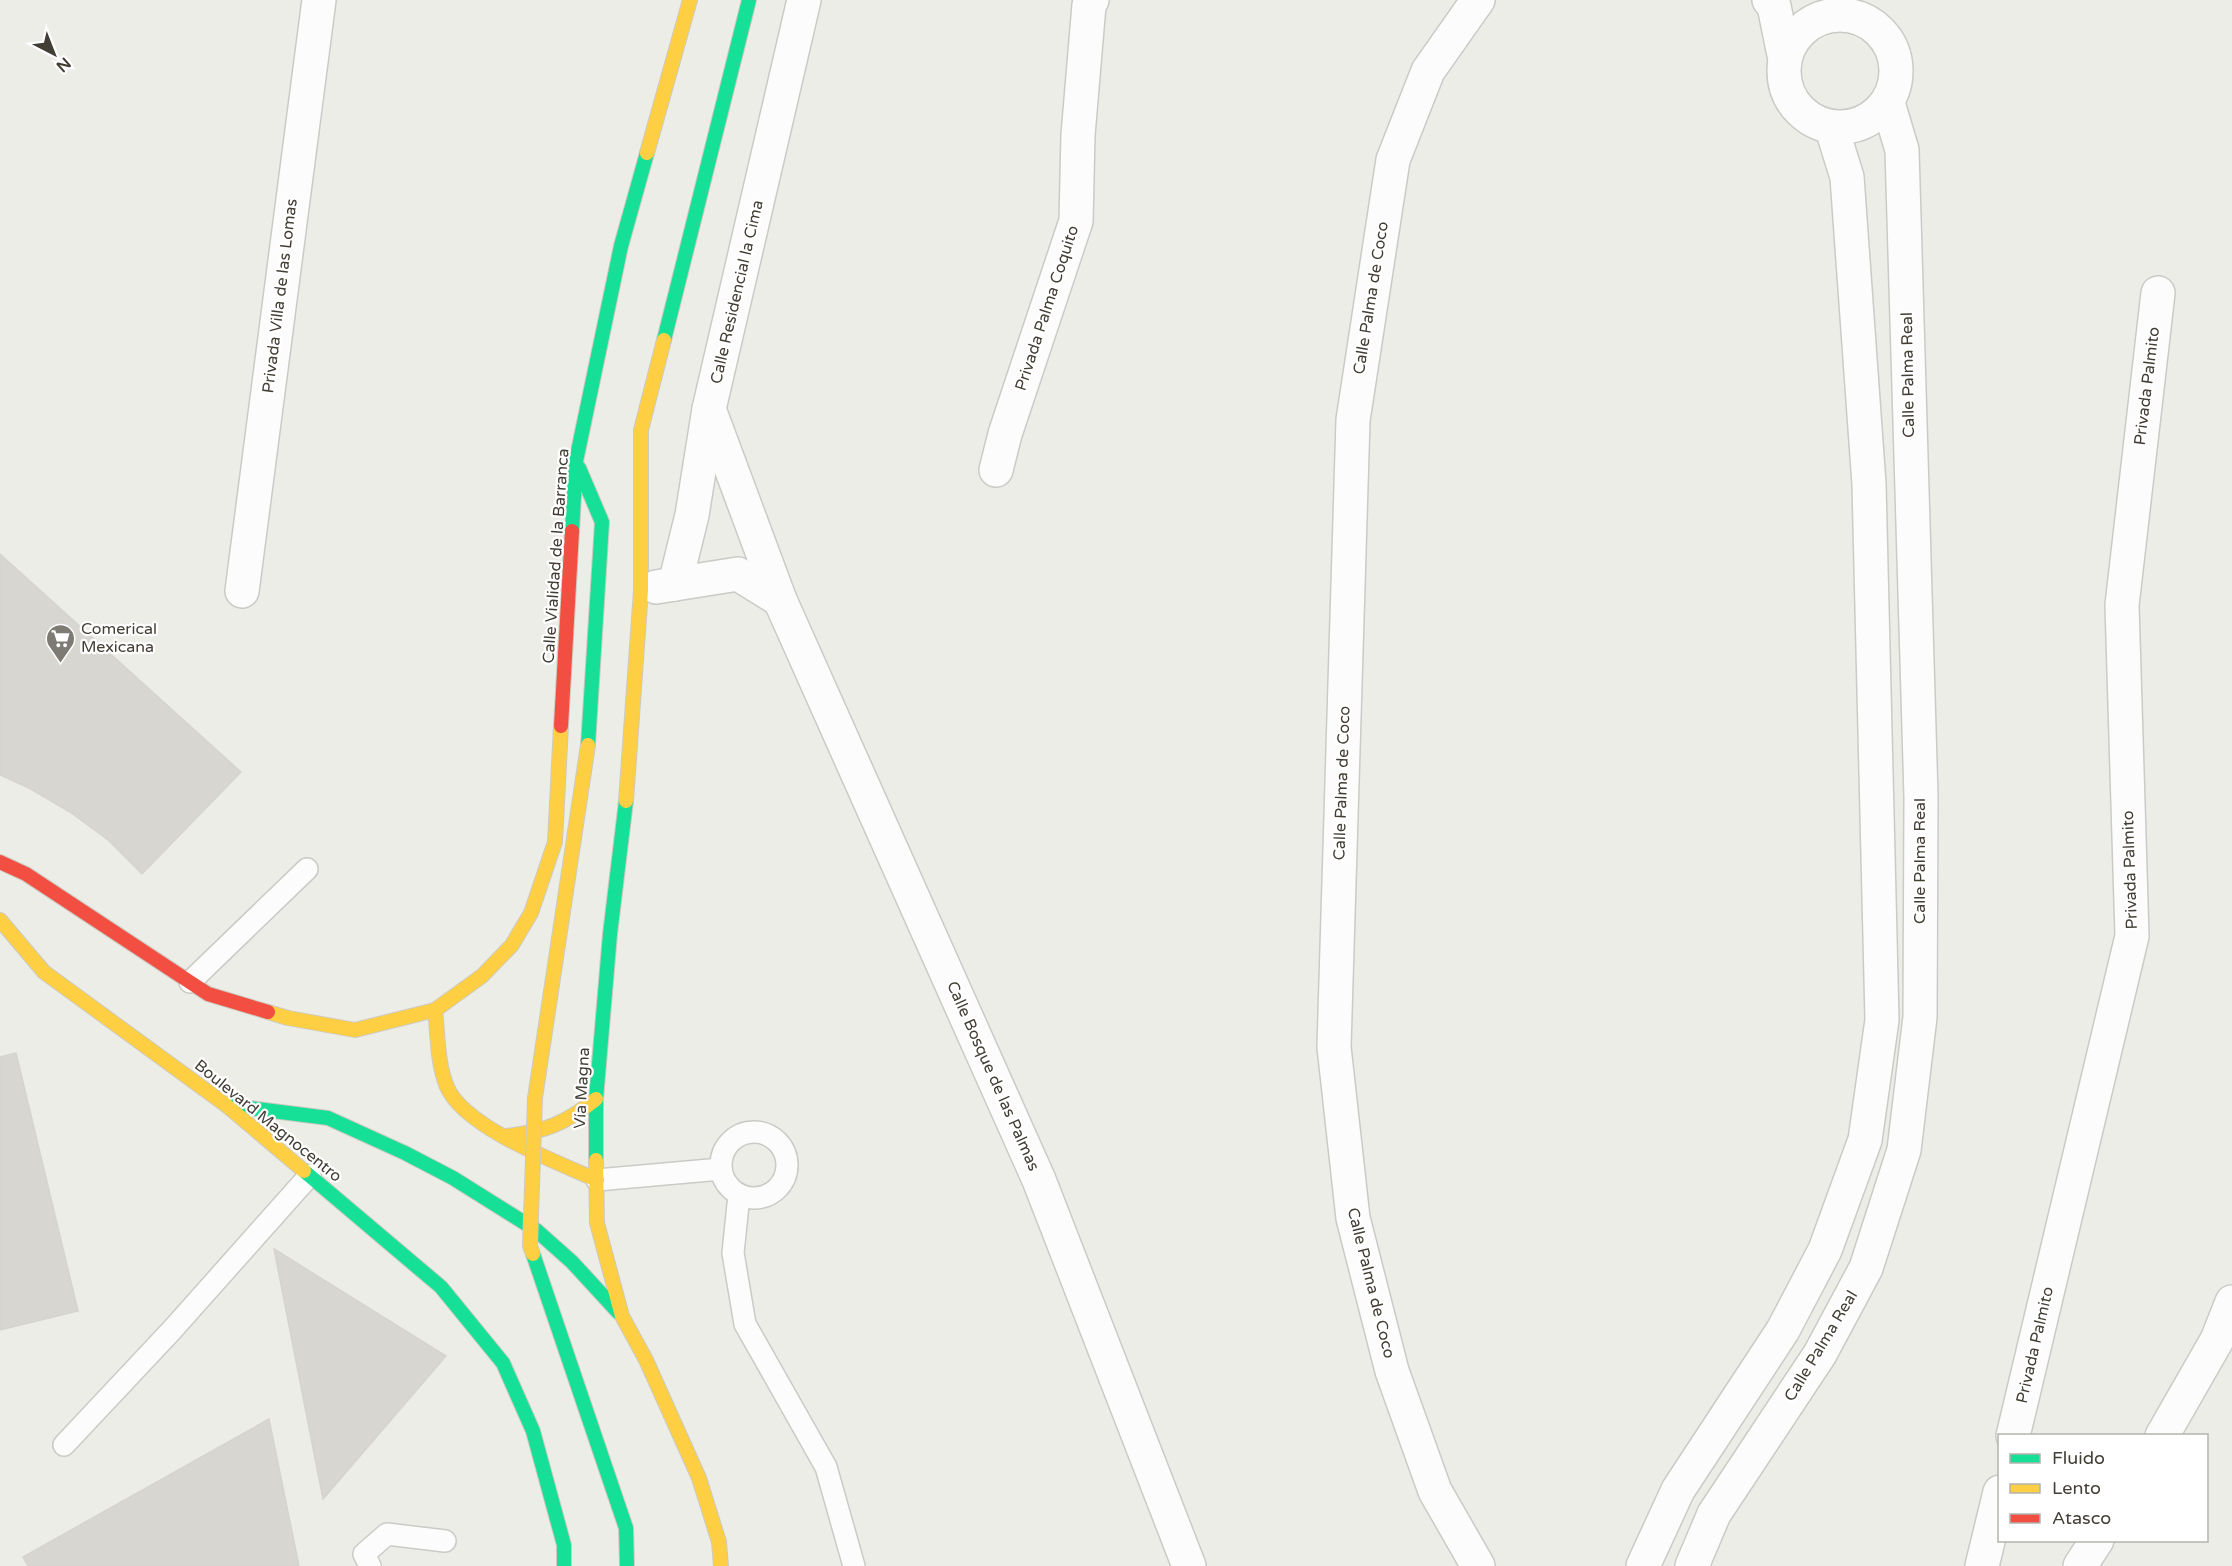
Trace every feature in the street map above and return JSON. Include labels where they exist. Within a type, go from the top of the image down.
[{"type":"main road","name":"Calle Vialidad de la Barranca","points":[[435,1010],[482,976],[512,945],[531,913],[555,842],[576,461],[621,246],[690,0]]},
{"type":"main road","points":[[641,590],[641,430],[748,0]]},
{"type":"main road","points":[[576,461],[602,522],[588,745],[535,1098],[530,1246],[626,1528],[627,1566]]},
{"type":"main road","name":"Vía Magna","points":[[641,590],[625,809],[610,934],[596,1099],[597,1223],[622,1316],[646,1360],[699,1478],[719,1542],[721,1566]]},
{"type":"main road","points":[[0,862],[26,874],[208,994],[276,1015],[355,1030],[435,1010],[440,1064],[451,1095],[475,1119],[504,1136],[597,1180]]},
{"type":"main road","name":"Boulevard Magnocentro","points":[[0,920],[44,972],[226,1105],[441,1287],[503,1363],[532,1431],[564,1545],[564,1566]]},
{"type":"main road","points":[[504,1136],[536,1134],[554,1127],[573,1117],[596,1099]]},
{"type":"main road","points":[[226,1105],[328,1118],[453,1178],[536,1230],[572,1262],[622,1316]]},
{"type":"street","name":"Privada Villa de las Lomas","points":[[242,591],[319,0]]},
{"type":"street","name":"Calle Residencial la Cima","points":[[675,584],[692,515],[710,409],[804,0]]},
{"type":"street","name":"Privada Palma Coquito","points":[[996,470],[1005,434],[1076,221],[1078,135],[1089,5],[1092,0]]},
{"type":"street","name":"Calle Palma de Coco","points":[[1478,0],[1428,71],[1393,160],[1353,420],[1334,1047],[1353,1218],[1392,1371],[1435,1491],[1478,1566]]},
{"type":"street","points":[[1769,0],[1774,6],[1784,55],[1784,88],[1802,116],[1832,129],[1863,124],[1888,103],[1897,76],[1892,48],[1875,26],[1838,8],[1798,32],[1784,55]]},
{"type":"street","name":"Calle Palma Real","points":[[1692,1566],[1714,1514],[1820,1354],[1866,1268],[1904,1150],[1920,1017],[1921,797],[1902,150],[1888,103]]},
{"type":"street","points":[[1643,1566],[1678,1490],[1783,1330],[1825,1250],[1865,1140],[1879,1042],[1881,1020],[1869,484],[1848,177],[1832,129]]},
{"type":"street","name":"Privada Palmito","points":[[2013,1434],[2132,936],[2122,605],[2158,293]]},
{"type":"street","name":"Calle Bosque de las Palmas","points":[[710,409],[780,600],[1039,1180],[1188,1563]]},
{"type":"street","points":[[641,590],[738,574],[780,600]]},
{"type":"street","points":[[2163,1434],[2217,1340],[2232,1302]]},
{"type":"street","points":[[1982,1566],[1998,1500]]},
{"type":"street","points":[[2080,1566],[2096,1542]]},
{"type":"lane","points":[[190,982],[308,868]]},
{"type":"lane","points":[[762,1131],[777,1139],[786,1152],[789,1168],[783,1183],[770,1194],[755,1198],[739,1195],[726,1184],[721,1169],[723,1153],[732,1139],[746,1132],[762,1131]]},
{"type":"lane","points":[[597,1180],[721,1169]]},
{"type":"lane","points":[[64,1445],[172,1330],[310,1175]]},
{"type":"lane","points":[[739,1195],[733,1253],[745,1324],[826,1467],[854,1566]]},
{"type":"lane","points":[[370,1566],[364,1554],[387,1534],[445,1541]]},
{"type":"building","name":"Comerical Mexicana","points":[[0,554],[241,772],[142,874],[108,840],[70,812],[29,788],[0,775]]},
{"type":"building","points":[[16,1053],[78,1311],[0,1330],[0,1057]]},
{"type":"building","points":[[274,1249],[446,1356],[323,1499]]},
{"type":"building","points":[[269,1419],[299,1566],[28,1566],[23,1557]]},
{"type":"traffic: fast","points":[[664,340],[749,0]]},
{"type":"traffic: fast","points":[[572,531],[576,461],[621,246],[647,153]]},
{"type":"traffic: fast","points":[[579,468],[602,522],[588,745]]},
{"type":"traffic: fast","points":[[596,1160],[596,1099],[610,934],[626,801]]},
{"type":"traffic: fast","points":[[226,1105],[328,1118],[453,1178],[536,1230],[572,1262],[618,1312]]},
{"type":"traffic: fast","points":[[304,1171],[441,1287],[503,1363],[533,1431],[564,1545],[564,1566]]},
{"type":"traffic: fast","points":[[533,1254],[626,1528],[627,1566]]},
{"type":"traffic: slow","points":[[647,153],[690,0]]},
{"type":"traffic: slow","points":[[626,801],[641,590],[641,430],[664,340]]},
{"type":"traffic: slow","points":[[268,1012],[288,1018],[355,1030],[435,1010],[482,976],[512,945],[531,913],[555,842],[561,726]]},
{"type":"traffic: slow","points":[[533,1254],[530,1246],[535,1098],[588,745]]},
{"type":"traffic: slow","points":[[0,920],[44,972],[226,1105],[304,1171]]},
{"type":"traffic: slow","points":[[435,1010],[441,1068],[447,1087],[457,1102],[492,1130],[597,1180]]},
{"type":"traffic: slow","points":[[506,1136],[532,1132],[554,1125],[596,1099]]},
{"type":"traffic: slow","points":[[596,1160],[597,1223],[622,1316],[646,1360],[699,1478],[719,1542],[721,1566]]},
{"type":"traffic: jam","points":[[561,726],[572,531]]},
{"type":"traffic: jam","points":[[0,862],[26,874],[208,994],[268,1012]]},
{"type":"place","name":"Comerical Mexicana","points":[[60,664]]}]
